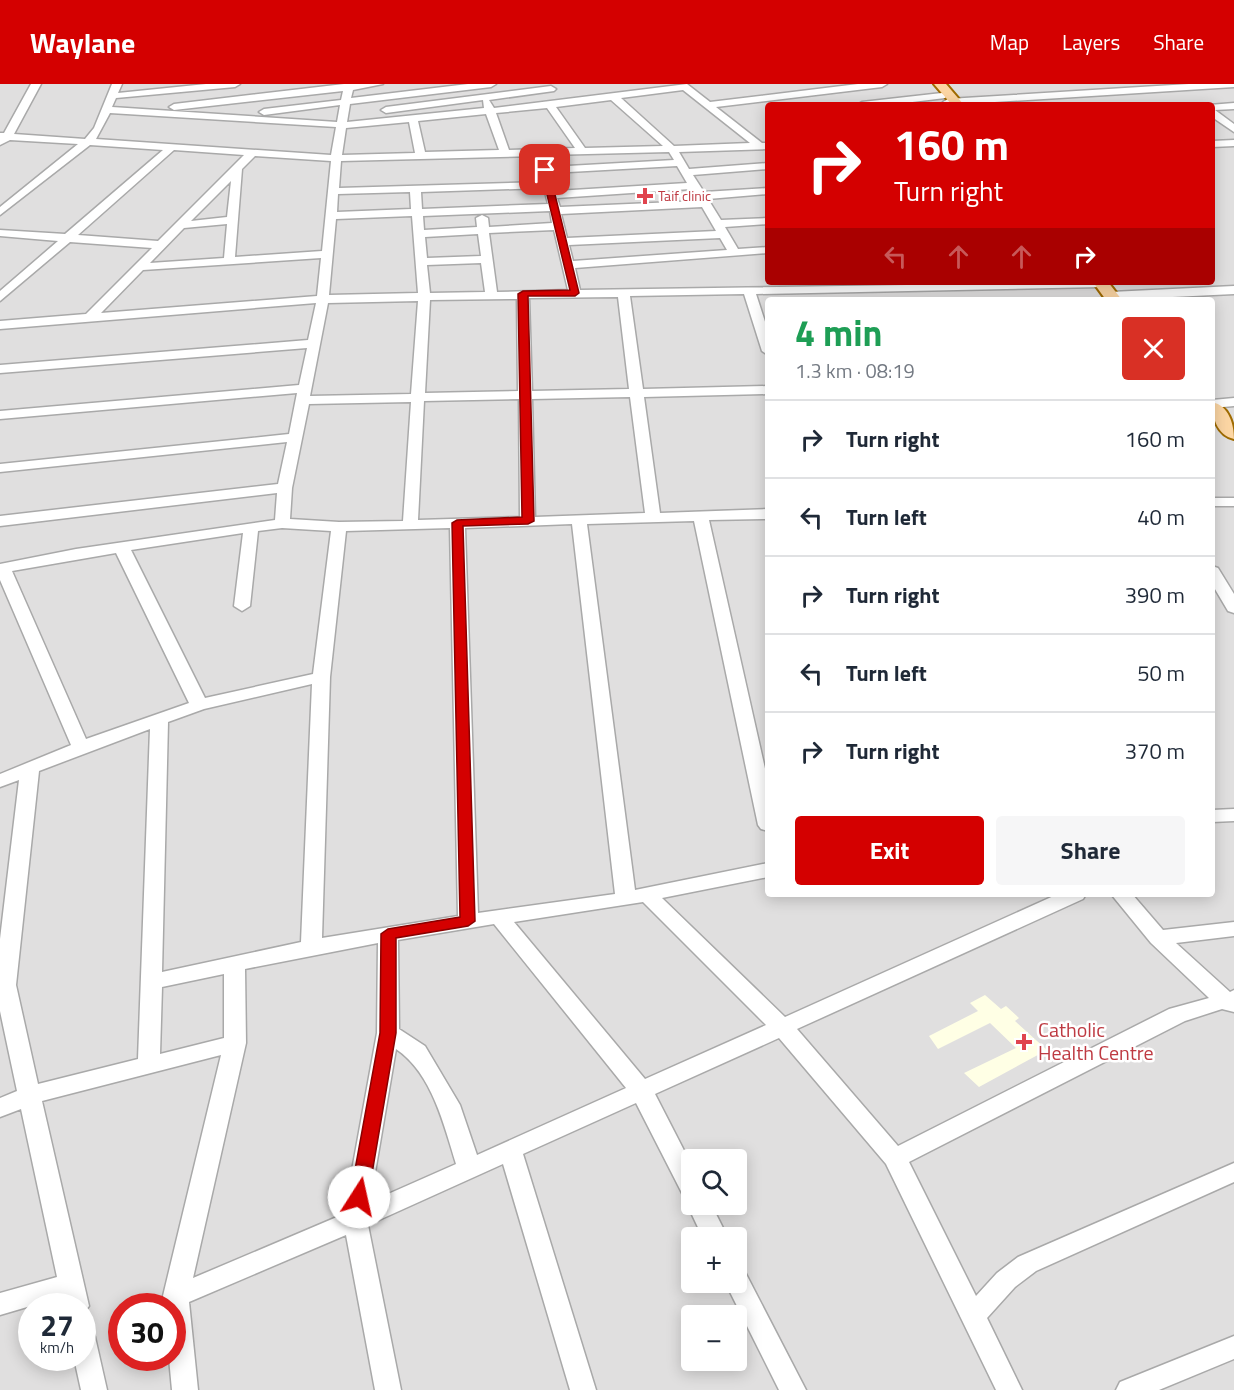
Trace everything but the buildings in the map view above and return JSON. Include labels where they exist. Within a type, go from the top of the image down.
[{"type":"main road","points":[[932,84],[949,99]]},
{"type":"main road","points":[[1215,413],[1234,434]]},
{"type":"main road","points":[[1215,415],[1234,447]]},
{"type":"street","points":[[36,84],[2,138],[336,158],[672,148],[765,148]]},
{"type":"street","points":[[0,212],[87,143],[99,128],[117,84]]},
{"type":"street","points":[[112,96],[204,85],[235,84]]},
{"type":"street","points":[[140,112],[349,85],[378,84]]},
{"type":"street","points":[[229,116],[347,102],[427,88],[491,84]]},
{"type":"street","points":[[816,84],[834,98]]},
{"type":"street","points":[[707,105],[882,84]]},
{"type":"street","points":[[912,102],[1234,84]]},
{"type":"street","points":[[204,85],[221,101],[229,116]]},
{"type":"street","points":[[282,524],[285,488],[306,394],[323,299],[336,158],[344,125],[349,85]]},
{"type":"street","points":[[479,85],[505,154]]},
{"type":"street","points":[[106,110],[344,125],[435,118],[568,103],[683,85],[765,148]]},
{"type":"street","points":[[863,85],[884,102]]},
{"type":"street","points":[[345,114],[485,98],[548,86],[568,103]]},
{"type":"street","points":[[427,88],[435,118]]},
{"type":"street","points":[[1184,88],[1197,99]]},
{"type":"street","points":[[1120,92],[1128,102]]},
{"type":"street","points":[[1042,96],[1047,102]]},
{"type":"street","points":[[614,97],[672,148],[735,253]]},
{"type":"street","points":[[775,97],[784,102]]},
{"type":"street","points":[[550,105],[583,152]]},
{"type":"street","points":[[1215,109],[1234,106]]},
{"type":"street","points":[[1215,112],[1234,129]]},
{"type":"street","points":[[413,119],[421,157]]},
{"type":"street","points":[[1215,144],[1234,143]]},
{"type":"street","points":[[0,297],[171,148]]},
{"type":"street","points":[[89,318],[252,153]]},
{"type":"street","points":[[541,153],[575,293]]},
{"type":"street","points":[[545,170],[765,166]]},
{"type":"street","points":[[229,262],[237,169]]},
{"type":"street","points":[[333,191],[476,187],[552,200],[700,195]]},
{"type":"street","points":[[476,187],[482,210],[491,294]]},
{"type":"street","points":[[410,525],[424,296],[415,189]]},
{"type":"street","points":[[330,216],[482,210],[552,200],[765,191]]},
{"type":"street","points":[[183,225],[233,220]]},
{"type":"street","points":[[562,242],[721,229],[765,222]]},
{"type":"street","points":[[420,234],[559,226]]},
{"type":"street","points":[[0,233],[162,245]]},
{"type":"street","points":[[568,265],[765,250]]},
{"type":"street","points":[[140,267],[327,254]]},
{"type":"street","points":[[422,262],[487,259]]},
{"type":"street","points":[[0,325],[323,299],[623,292],[749,291],[856,294],[876,285],[993,285]]},
{"type":"street","points":[[1049,285],[1111,291],[1234,290]]},
{"type":"street","points":[[947,286],[952,297]]},
{"type":"street","points":[[749,291],[765,342]]},
{"type":"street","points":[[623,292],[653,517]]},
{"type":"street","points":[[523,294],[528,521]]},
{"type":"street","points":[[0,369],[315,343]]},
{"type":"street","points":[[0,416],[306,394],[418,398],[765,390]]},
{"type":"street","points":[[1215,409],[1234,404]]},
{"type":"street","points":[[0,468],[297,437]]},
{"type":"street","points":[[0,521],[285,488]]},
{"type":"street","points":[[1215,502],[1234,502]]},
{"type":"street","points":[[81,747],[1,569],[282,524],[339,527],[765,514]]},
{"type":"street","points":[[701,516],[765,811]]},
{"type":"street","points":[[579,519],[626,899]]},
{"type":"street","points":[[457,523],[468,921]]},
{"type":"street","points":[[311,947],[321,677],[339,527]]},
{"type":"street","points":[[242,606],[251,528]]},
{"type":"street","points":[[122,548],[199,705]]},
{"type":"street","points":[[1215,576],[1234,608]]},
{"type":"street","points":[[0,781],[81,747],[199,705],[321,677]]},
{"type":"street","points":[[149,1064],[159,719]]},
{"type":"street","points":[[30,769],[8,874],[2,986],[30,1095],[74,1293]]},
{"type":"street","points":[[152,982],[234,966],[311,947],[499,916],[626,899],[765,871]]},
{"type":"street","points":[[647,895],[782,1027],[895,1158],[1009,1390]]},
{"type":"street","points":[[183,1293],[355,1220],[1069,897]]},
{"type":"street","points":[[1124,897],[1158,938],[1231,1001]]},
{"type":"street","points":[[499,916],[642,1091],[681,1168]]},
{"type":"street","points":[[1158,938],[1234,929]]},
{"type":"street","points":[[388,934],[388,1033],[355,1220],[388,1390]]},
{"type":"street","points":[[177,1293],[234,1043],[234,966]]},
{"type":"street","points":[[895,1158],[1177,1015],[1231,1001]]},
{"type":"street","points":[[388,1033],[417,1052],[428,1070],[449,1105],[469,1168]]},
{"type":"street","points":[[0,1108],[30,1095],[234,1043]]},
{"type":"street","points":[[510,1149],[583,1390]]},
{"type":"street","points":[[973,1316],[1006,1280],[1027,1264],[1234,1172]]},
{"type":"street","points":[[743,1293],[793,1390]]},
{"type":"street","points":[[0,1304],[18,1302]]},
{"type":"street","points":[[1130,1390],[1234,1347]]},
{"type":"street","points":[[90,1371],[94,1390]]},
{"type":"street","points":[[183,1371],[185,1390]]},
{"type":"shaded area","points":[[0,84],[1234,84],[1234,1390],[0,1390]]},
{"type":"shaded area","name":"Catholic Health Centre","points":[[985,995],[1001,1009],[1006,1006],[1019,1018],[1015,1021],[1047,1050],[979,1087],[964,1073],[1016,1048],[990,1023],[938,1049],[929,1036],[978,1011],[970,1003]]},
{"type":"place","name":"Taif clinic","points":[[645,196]]},
{"type":"place","name":"Catholic Health Centre","points":[[1024,1042]]},
{"type":"route","points":[[359,1197],[388,1033],[388,934],[468,921],[457,523],[528,521],[523,294],[575,293],[545,170]]}]
